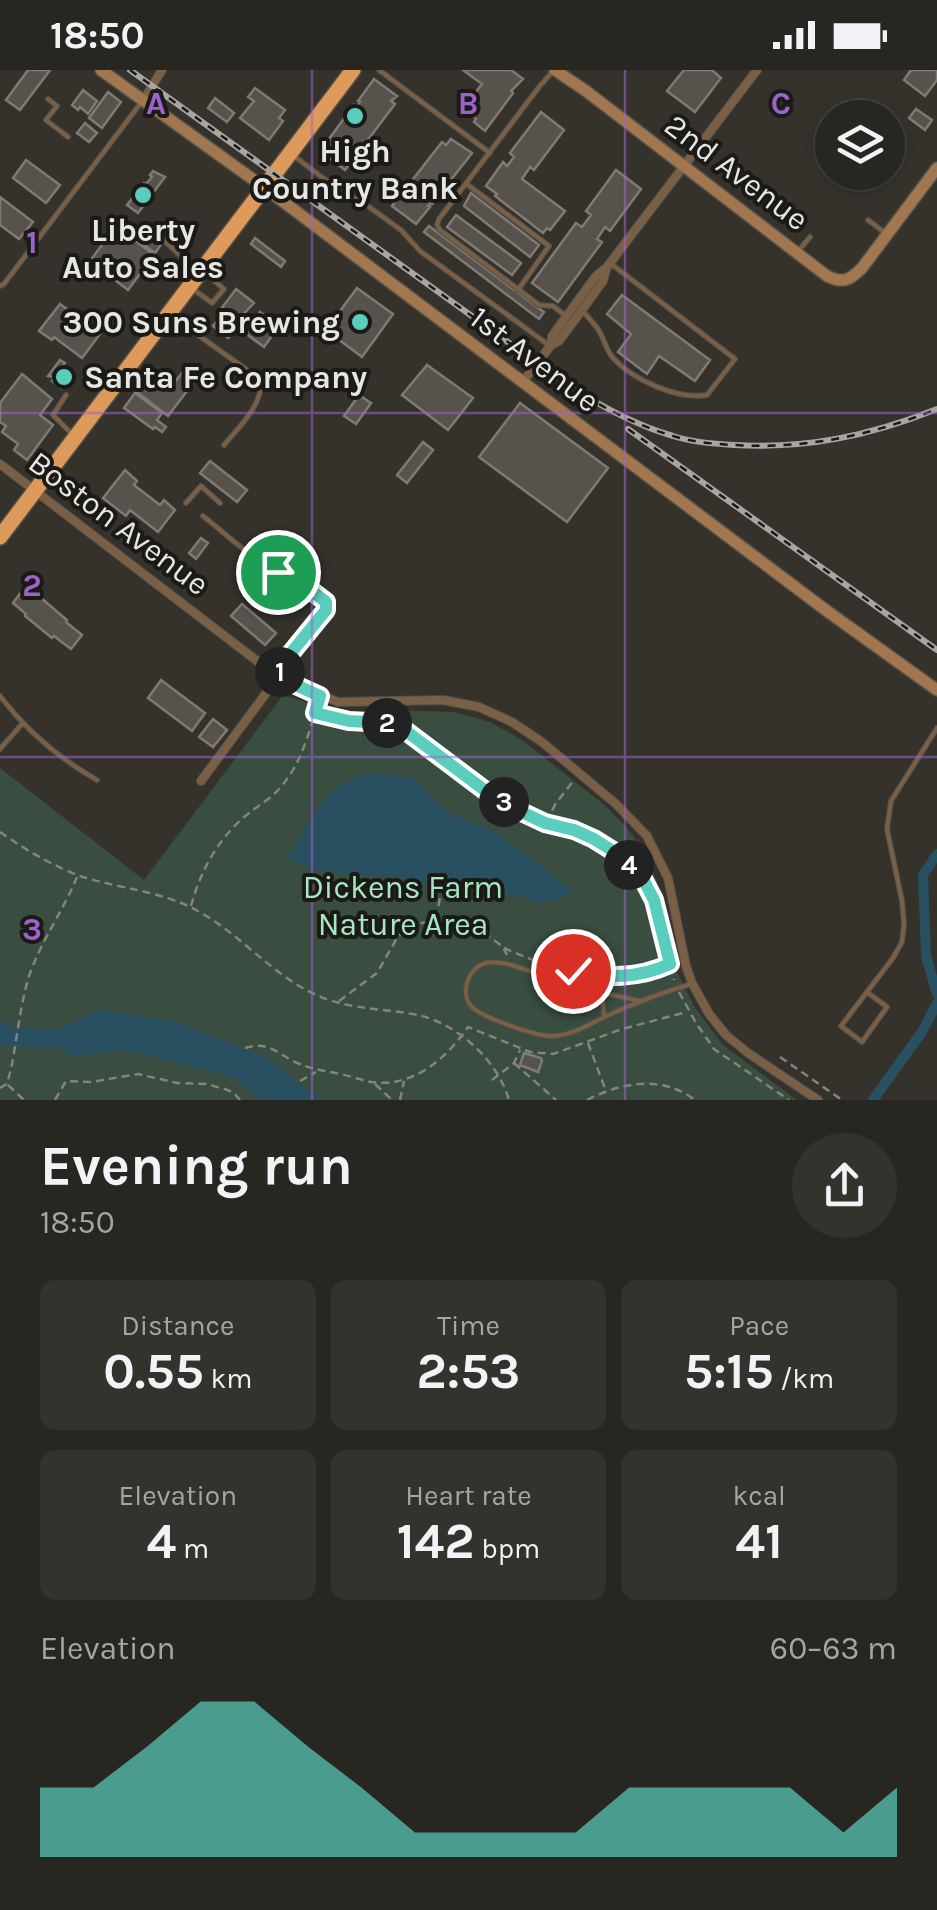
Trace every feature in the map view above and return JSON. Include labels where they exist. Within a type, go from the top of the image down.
[{"type":"highway","points":[[0,538],[353,70]]},
{"type":"street","name":"1st Avenue","points":[[101,70],[264,188],[826,612],[937,690]]},
{"type":"street","points":[[143,100],[162,70]]},
{"type":"street","name":"2nd Avenue","points":[[554,70],[837,281],[852,278],[887,235]]},
{"type":"street","points":[[550,346],[552,336],[596,276],[757,70]]},
{"type":"street","points":[[887,235],[937,168]]},
{"type":"street","points":[[522,384],[603,281],[608,265]]},
{"type":"street","name":"Boston Avenue","points":[[0,464],[278,677],[338,702],[444,700],[479,707],[542,742],[632,818],[647,836],[668,878],[686,966],[709,1014],[748,1053],[818,1100]]},
{"type":"street","points":[[201,781],[278,677]]},
{"type":"lane","points":[[379,70],[490,153]]},
{"type":"lane","points":[[554,70],[437,225],[539,305],[553,306],[567,316]]},
{"type":"lane","points":[[48,100],[57,106],[46,120],[68,137]]},
{"type":"lane","points":[[0,286],[143,100]]},
{"type":"lane","points":[[290,153],[401,230],[420,252],[550,346]]},
{"type":"lane","points":[[466,183],[549,246],[518,290]]},
{"type":"lane","points":[[868,220],[887,235]]},
{"type":"lane","points":[[158,235],[197,277],[212,303],[224,289],[197,277]]},
{"type":"lane","points":[[797,253],[810,237]]},
{"type":"lane","points":[[582,310],[599,331],[611,356],[646,382],[692,397],[707,395],[735,358],[608,265]]},
{"type":"lane","points":[[169,314],[262,380],[250,415],[224,445]]},
{"type":"lane","points":[[66,395],[52,415],[76,438]]},
{"type":"lane","points":[[186,502],[201,486],[220,503]]},
{"type":"lane","points":[[203,516],[250,553],[299,581],[326,602],[326,610],[282,664],[278,677]]},
{"type":"lane","points":[[0,696],[22,724],[58,756],[97,780]]},
{"type":"lane","points":[[0,749],[22,724]]},
{"type":"lane","points":[[867,992],[887,1007],[862,1042],[841,1026],[902,942],[904,924],[886,829],[891,801],[937,728]]},
{"type":"lane","points":[[640,1001],[495,962],[472,972],[466,988],[467,1000],[476,1011],[542,1036],[569,1034],[640,1001],[692,983]]},
{"type":"lane","points":[[602,993],[604,1016]]},
{"type":"path","points":[[191,907],[206,864],[223,838],[275,794],[297,766],[320,696]]},
{"type":"path","points":[[315,713],[349,721],[388,723],[406,731],[487,792],[545,823],[594,839],[621,856],[643,879],[654,900],[678,988],[714,1049],[790,1100]]},
{"type":"path","points":[[545,823],[579,774]]},
{"type":"path","points":[[0,832],[78,875],[191,907],[226,928],[288,979],[317,995],[380,1011],[420,1016],[452,1029],[480,1052],[509,1100]]},
{"type":"path","points":[[8,1084],[28,979],[78,875]]},
{"type":"path","points":[[437,921],[440,896]]},
{"type":"path","points":[[338,1002],[377,974],[405,928],[423,921],[481,930],[520,955],[602,977],[634,975],[670,964]]},
{"type":"path","points":[[503,947],[512,965]]},
{"type":"path","points":[[244,1048],[267,1046],[318,1072],[374,1082],[404,1080],[430,1068],[462,1036]]},
{"type":"path","points":[[588,1041],[606,1090]]},
{"type":"path","points":[[492,1080],[514,1063],[521,1048]]},
{"type":"path","points":[[780,1058],[842,1100]]},
{"type":"path","points":[[514,1063],[556,1100]]},
{"type":"path","points":[[300,1081],[318,1072]]},
{"type":"path","points":[[56,1100],[66,1081],[91,1082],[138,1074],[177,1083],[206,1084],[234,1093],[240,1100]]},
{"type":"path","points":[[400,1100],[404,1080]]},
{"type":"path","points":[[374,1082],[392,1100]]},
{"type":"path","points":[[0,1088],[8,1084]]},
{"type":"path","points":[[8,1084],[24,1100]]},
{"type":"path","points":[[588,1100],[627,1085],[662,1084],[694,1100]]},
{"type":"green space","name":"Dickens Farm Nature Area","points":[[283,695],[362,715],[392,710],[455,712],[490,722],[522,740],[607,807],[647,854],[660,891],[677,972],[694,1006],[723,1045],[797,1100],[0,1100],[0,768],[144,880]]},
{"type":"water","points":[[377,773],[410,778],[422,785],[446,811],[499,834],[572,890],[563,898],[541,903],[510,893],[466,891],[383,875],[320,870],[287,859],[333,792],[346,782]]},
{"type":"water","points":[[99,1010],[176,1022],[265,1057],[320,1100],[262,1100],[233,1077],[125,1050],[72,1056],[42,1036]]},
{"type":"building","points":[[28,70],[50,70],[20,110],[6,100]]},
{"type":"building","points":[[463,70],[511,70],[523,79],[485,131],[465,106],[482,84]]},
{"type":"building","points":[[684,70],[712,70],[721,78],[695,112],[667,91]]},
{"type":"building","points":[[911,70],[937,70],[937,80],[925,96],[904,80]]},
{"type":"building","points":[[374,79],[397,96],[391,101],[395,104],[345,170],[320,151]]},
{"type":"building","points":[[255,88],[285,110],[279,118],[283,121],[269,140],[240,118],[254,101],[248,97]]},
{"type":"building","points":[[83,90],[97,101],[88,114],[72,105]]},
{"type":"building","points":[[108,92],[121,102],[102,128],[89,118]]},
{"type":"building","points":[[215,98],[234,113],[227,122],[208,108]]},
{"type":"building","points":[[916,109],[932,120],[925,130],[909,118]]},
{"type":"building","points":[[541,112],[564,130],[534,170],[530,167],[522,179],[565,211],[543,233],[486,186],[503,162],[507,166],[514,157],[510,153]]},
{"type":"building","points":[[85,123],[97,133],[89,142],[77,133]]},
{"type":"building","points":[[451,139],[472,153],[416,224],[392,206],[442,142],[446,145]]},
{"type":"building","points":[[26,160],[60,185],[46,203],[13,178]]},
{"type":"building","points":[[616,170],[641,189],[610,231],[605,227],[597,239],[602,242],[558,302],[532,283],[576,223],[582,227],[591,215],[586,211]]},
{"type":"building","name":"Liberty Auto Sales","points":[[153,171],[165,177],[138,213],[127,205]]},
{"type":"building","points":[[471,193],[539,245],[530,257],[464,206]]},
{"type":"building","points":[[0,197],[33,222],[19,239],[0,225]]},
{"type":"building","points":[[456,215],[521,263],[512,275],[447,227]]},
{"type":"building","points":[[116,226],[154,255],[128,290],[90,261]]},
{"type":"building","points":[[429,226],[544,312],[539,319],[424,232]]},
{"type":"building","points":[[148,232],[162,243],[155,253],[140,242]]},
{"type":"building","points":[[255,238],[285,261],[281,267],[251,244]]},
{"type":"building","name":"300 Suns Brewing","points":[[357,288],[393,314],[362,357],[326,330]]},
{"type":"building","points":[[236,289],[254,303],[233,325],[218,313]]},
{"type":"building","points":[[622,295],[710,360],[695,381],[659,356],[647,374],[618,352],[631,334],[607,314]]},
{"type":"building","points":[[60,304],[100,334],[82,358],[39,331]]},
{"type":"building","points":[[260,312],[279,326],[264,347],[245,333]]},
{"type":"building","points":[[220,317],[235,328],[228,338],[213,326]]},
{"type":"building","points":[[60,360],[73,373],[61,388],[52,381],[54,377],[48,376]]},
{"type":"building","points":[[188,365],[200,374],[168,416],[137,392],[148,377],[164,389],[168,383],[172,386]]},
{"type":"building","points":[[427,365],[473,398],[448,430],[402,395]]},
{"type":"building","points":[[22,374],[52,399],[40,415],[53,425],[27,460],[14,450],[18,444],[2,432],[6,426],[0,422],[0,403]]},
{"type":"building","points":[[135,393],[162,413],[157,420],[166,427],[162,432],[124,408]]},
{"type":"building","points":[[359,395],[371,403],[356,424],[344,416]]},
{"type":"building","points":[[520,403],[608,468],[567,522],[479,457]]},
{"type":"building","points":[[423,442],[433,450],[407,483],[397,475]]},
{"type":"building","points":[[210,461],[247,490],[237,502],[200,473]]},
{"type":"building","points":[[125,470],[137,481],[134,485],[160,505],[164,500],[175,510],[158,532],[130,510],[126,516],[103,498]]},
{"type":"building","points":[[201,538],[208,543],[196,559],[189,553]]},
{"type":"building","points":[[24,588],[40,597],[82,635],[71,649],[52,638],[13,603]]},
{"type":"building","points":[[242,604],[276,633],[265,645],[231,616]]},
{"type":"building","points":[[161,680],[205,713],[192,731],[148,698]]},
{"type":"building","points":[[213,719],[227,730],[213,747],[199,737]]},
{"type":"building","points":[[524,1053],[541,1058],[538,1072],[520,1065]]},
{"type":"waterway","points":[[937,854],[923,875],[926,956],[937,994]]},
{"type":"waterway","points":[[873,1100],[922,1032],[937,1003]]},
{"type":"waterway","points":[[0,1030],[11,1037],[67,1039]]},
{"type":"waterway","points":[[0,1046],[11,1037]]},
{"type":"railway","points":[[130,70],[569,386],[645,427],[703,442],[787,445],[862,433],[937,409]]},
{"type":"railway","points":[[628,429],[937,650]]},
{"type":"place","name":"High Country Bank","points":[[355,116]]},
{"type":"place","name":"Liberty Auto Sales","points":[[143,195]]},
{"type":"place","name":"300 Suns Brewing","points":[[360,322]]},
{"type":"place","name":"Santa Fe Company","points":[[64,377]]},
{"type":"route","points":[[278,572],[299,581],[326,602],[326,610],[282,664],[278,677],[320,696],[315,713],[349,721],[388,723],[406,731],[487,792],[530,817],[594,839],[621,856],[643,879],[654,900],[670,964],[620,977],[573,971]]}]
